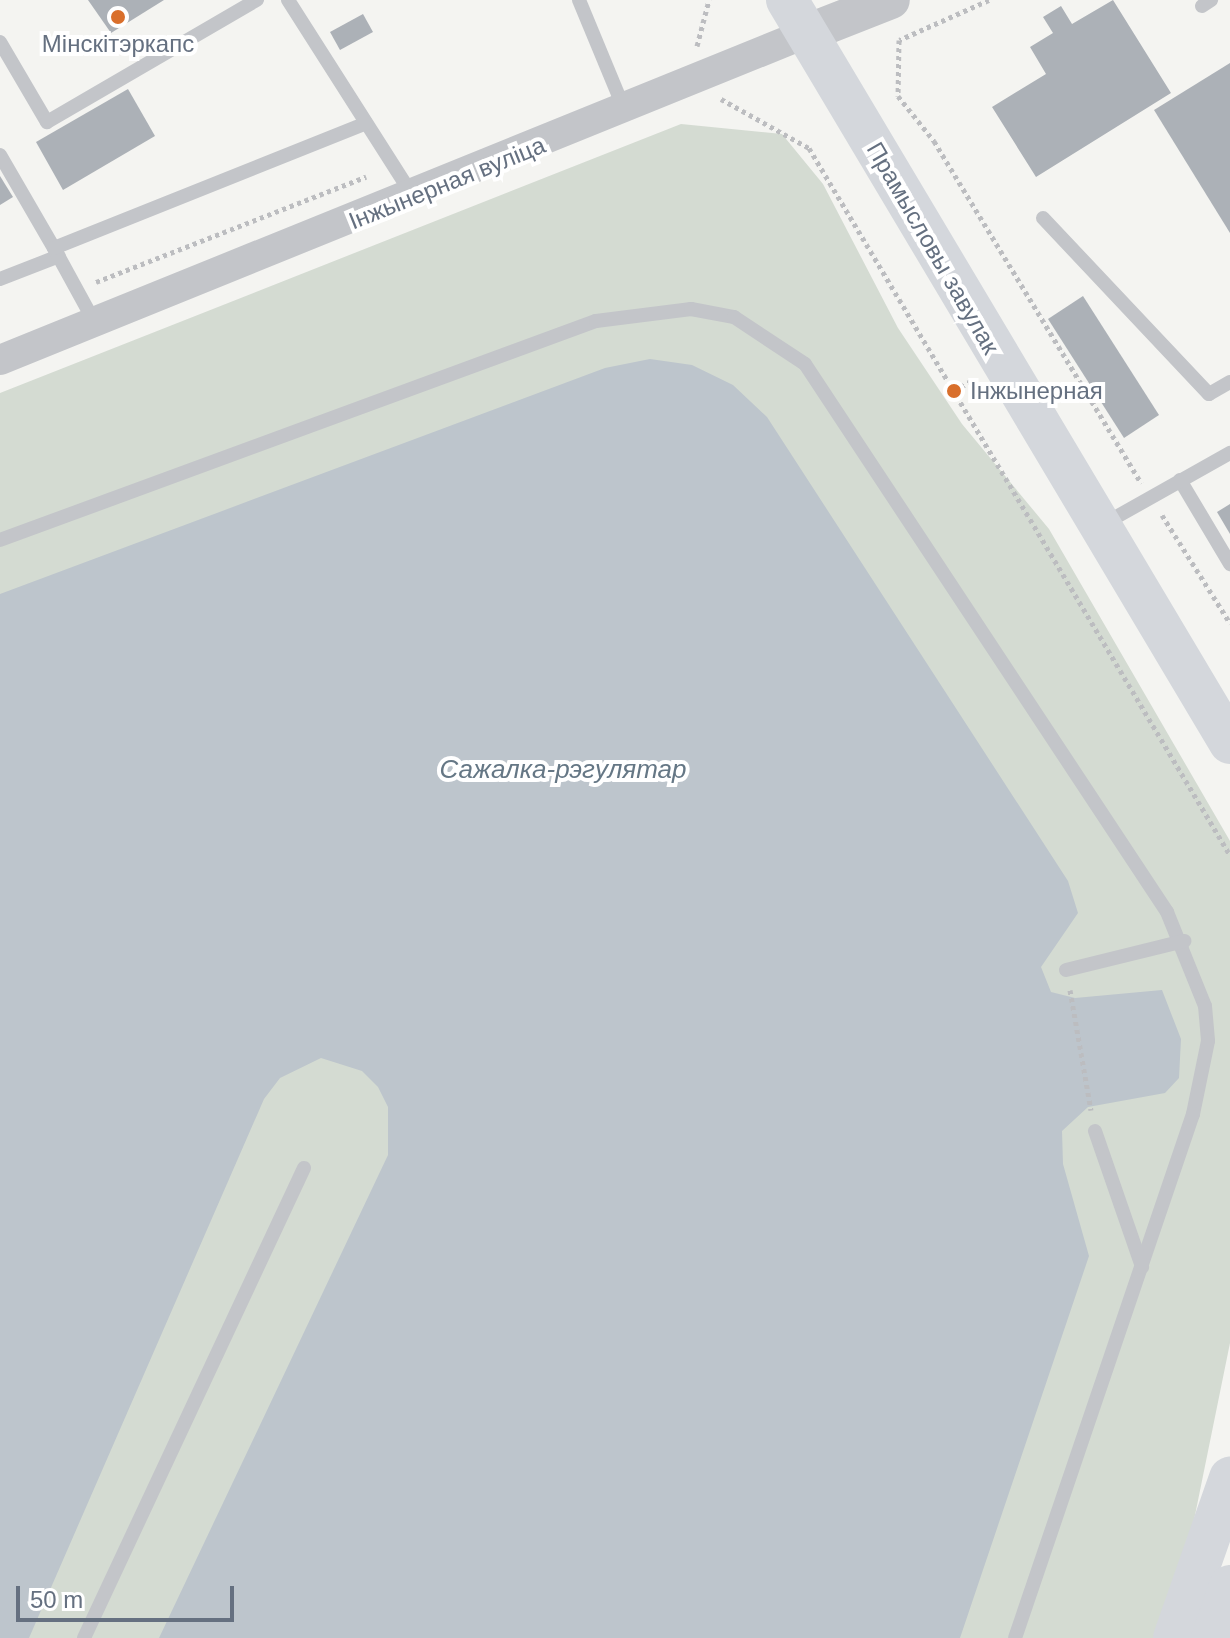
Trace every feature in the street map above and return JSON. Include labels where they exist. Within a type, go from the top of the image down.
[{"type":"main road","name":"Прамысловы завулак","points":[[797,17],[1230,743]]},
{"type":"main road","points":[[1174,1638],[1230,1478]]},
{"type":"main road","points":[[1212,1638],[1230,1586]]},
{"type":"street","name":"Інжынерная вуліца","points":[[0,360],[626,112],[797,17],[891,0]]},
{"type":"lane","points":[[0,42],[47,122],[257,0]]},
{"type":"lane","points":[[288,0],[413,197]]},
{"type":"lane","points":[[579,0],[626,112]]},
{"type":"lane","points":[[0,279],[56,252],[366,123]]},
{"type":"lane","points":[[0,155],[95,324]]},
{"type":"lane","points":[[1043,218],[1209,394],[1230,382]]},
{"type":"lane","points":[[0,540],[596,321],[676,309],[734,317],[773,338],[813,375],[1184,941],[1205,1006],[1204,1077],[1015,1638]]},
{"type":"lane","points":[[1099,527],[1230,453]]},
{"type":"lane","points":[[1180,480],[1230,564]]},
{"type":"lane","points":[[1066,970],[1184,941]]},
{"type":"lane","points":[[1095,1131],[1142,1267]]},
{"type":"lane","points":[[84,1638],[304,1168]]},
{"type":"path","points":[[989,0],[899,40],[898,96],[934,141],[1230,623]]},
{"type":"path","points":[[720,99],[809,148],[1230,855]]},
{"type":"path","points":[[1066,970],[1095,1131]]},
{"type":"shaded area","name":"Сажалка-рэгулятар","points":[[681,124],[782,134],[823,184],[898,328],[962,424],[1049,529],[1230,841],[1230,1343],[1193,1525],[1154,1638],[0,1638],[0,393]]},
{"type":"water","name":"Сажалка-рэгулятар","points":[[650,359],[692,365],[733,385],[767,417],[1068,881],[1078,913],[1041,967],[1051,992],[1075,998],[1162,990],[1181,1039],[1179,1078],[1165,1093],[1088,1107],[1062,1131],[1063,1164],[1089,1256],[960,1638],[159,1638],[388,1155],[388,1107],[378,1087],[362,1071],[321,1058],[280,1078],[264,1099],[29,1638],[0,1638],[0,594],[605,368]]},
{"type":"building","name":"Мінскітэркапс","points":[[88,0],[164,0],[111,33]]},
{"type":"building","points":[[1113,0],[1171,93],[1036,177],[992,107],[1046,74],[1030,47],[1053,33],[1043,17],[1061,6],[1072,24]]},
{"type":"building","points":[[363,14],[373,32],[340,50],[330,32]]},
{"type":"building","points":[[1230,63],[1230,233],[1154,110]]},
{"type":"building","points":[[128,89],[155,136],[63,190],[36,142]]},
{"type":"building","points":[[0,176],[13,197],[0,205]]},
{"type":"building","points":[[1083,296],[1159,415],[1124,438],[1048,319]]},
{"type":"building","points":[[1230,504],[1230,534],[1217,512]]},
{"type":"place","name":"Мінскітэркапс","points":[[118,17]]},
{"type":"place","name":"Інжынерная","points":[[954,391]]}]
